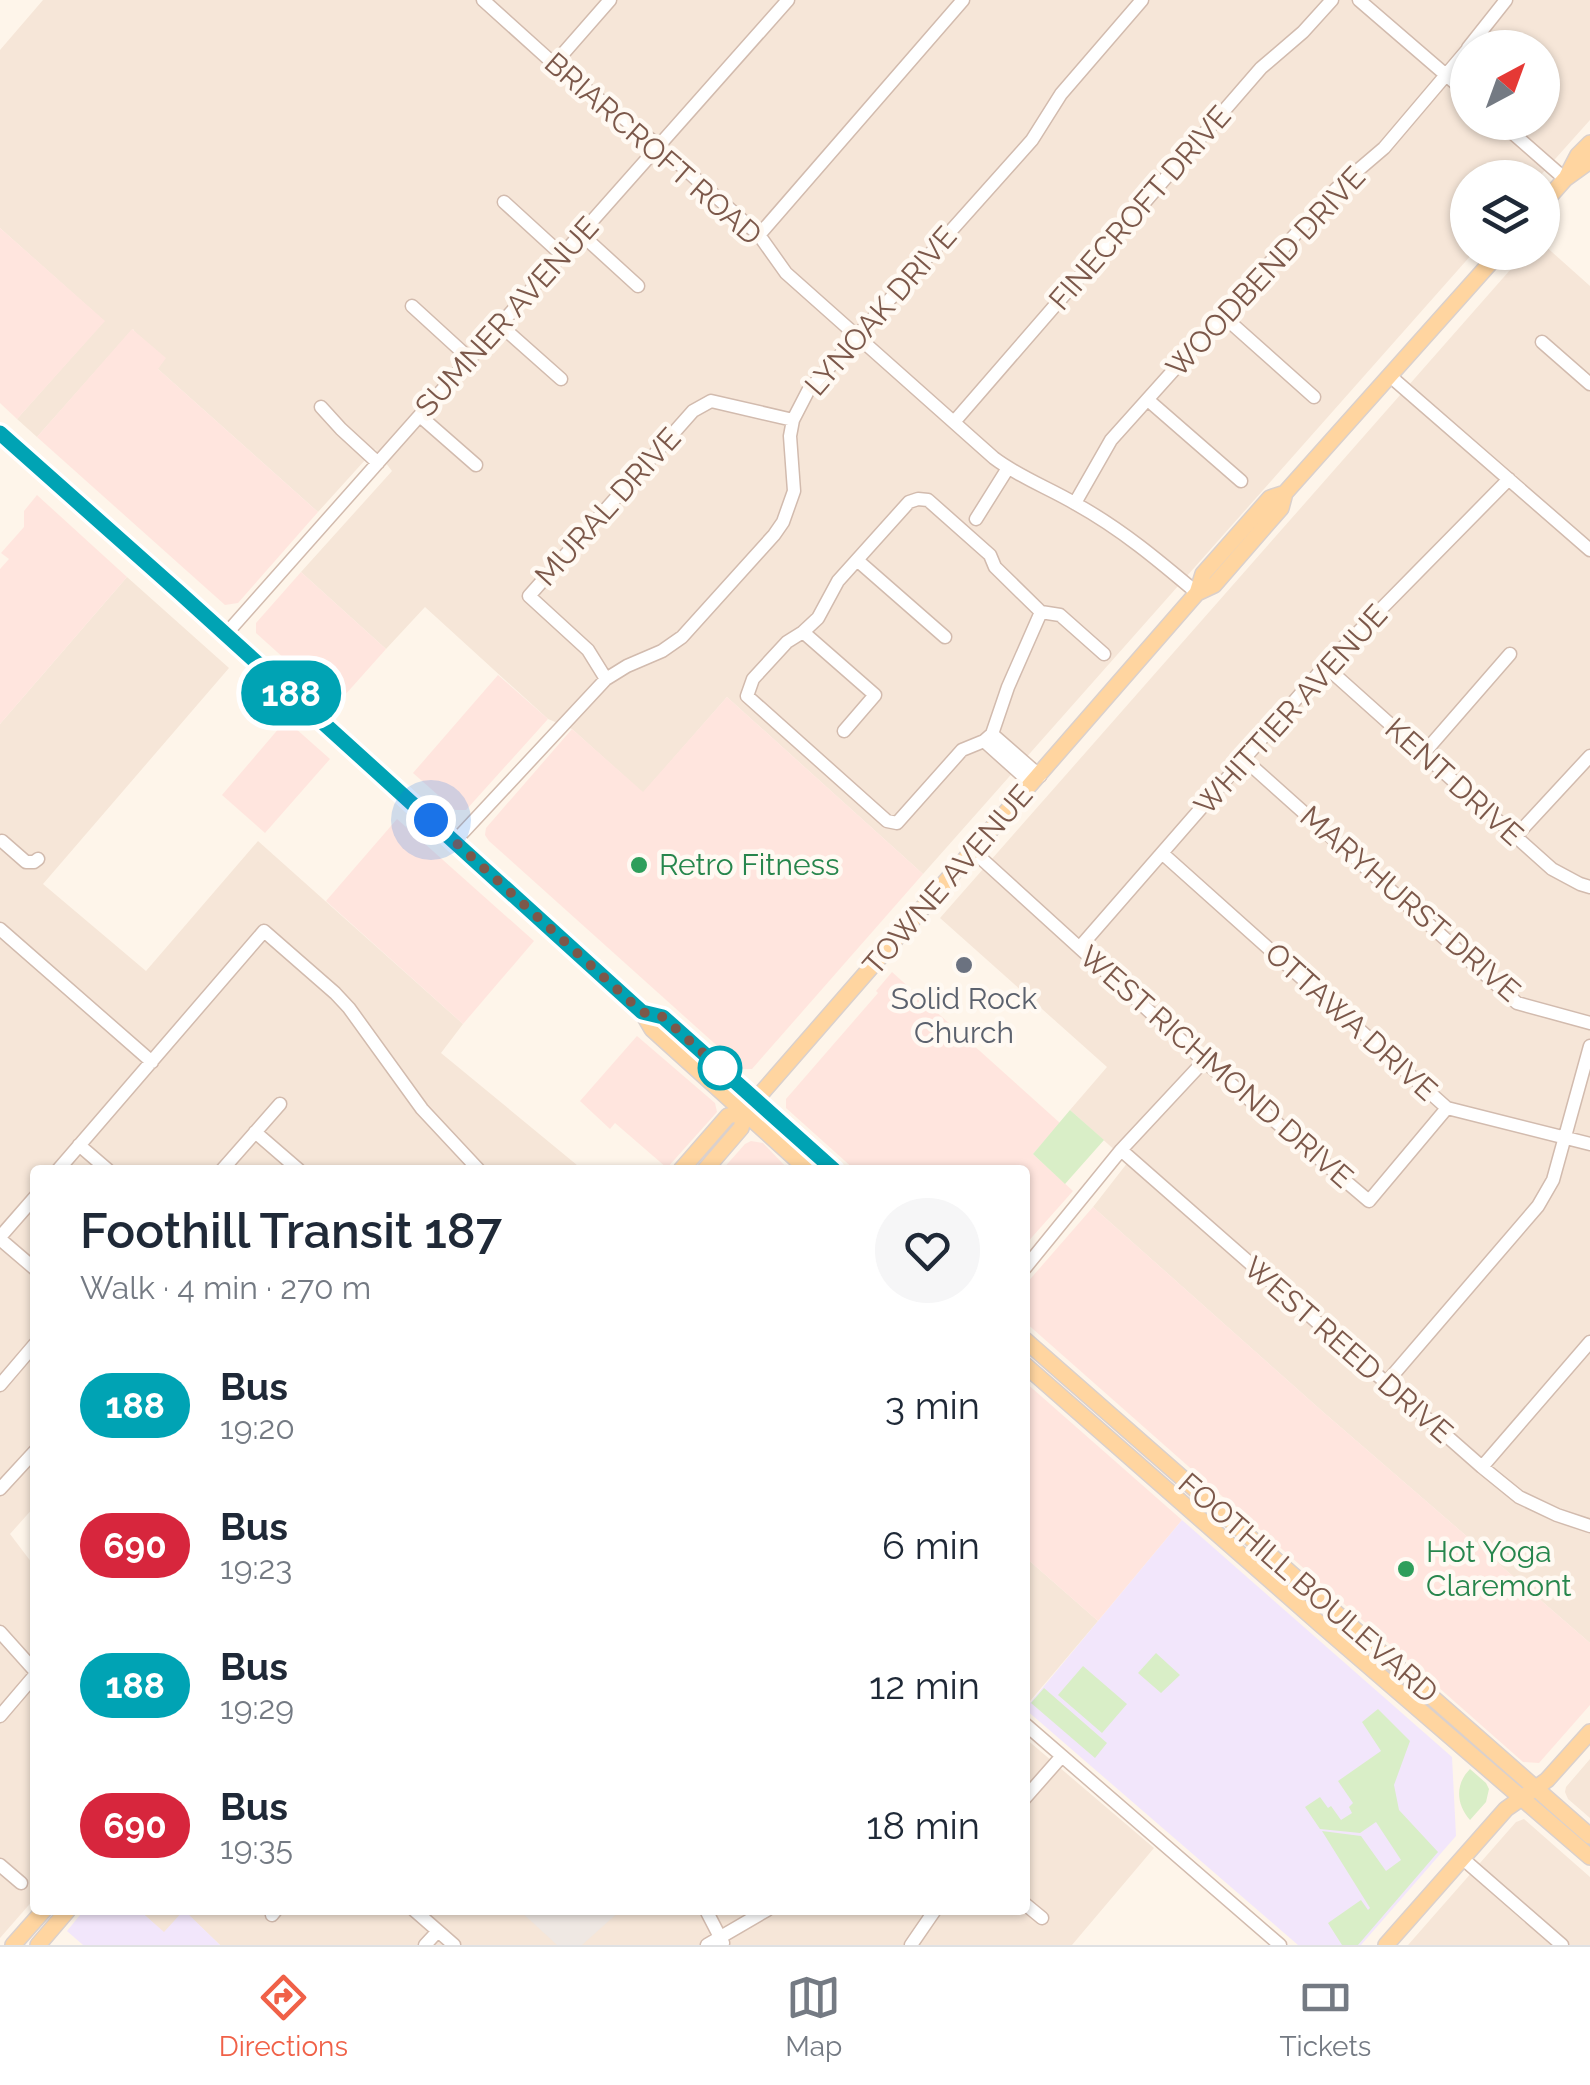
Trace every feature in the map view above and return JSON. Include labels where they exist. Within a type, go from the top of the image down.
[{"type":"main road","points":[[1566,180],[1578,155],[1590,143]]},
{"type":"main road","points":[[1560,186],[1590,161]]},
{"type":"main road","name":"TOWNE AVENUE","points":[[709,1165],[741,1128],[750,1106],[1197,593],[1214,584],[1270,521],[1281,508],[1284,493],[1484,270]]},
{"type":"main road","points":[[0,432],[642,1012],[663,1017],[803,1165]]},
{"type":"main road","points":[[685,1165],[728,1116],[750,1106]]},
{"type":"main road","points":[[750,1106],[827,1165]]},
{"type":"main road","name":"FOOTHILL BOULEVARD","points":[[1030,1345],[1529,1794],[1590,1857]]},
{"type":"main road","name":"FOOTHILL BOULEVARD","points":[[1030,1369],[1320,1624],[1529,1794],[1590,1836]]},
{"type":"main road","points":[[1386,1945],[1506,1809],[1562,1764],[1590,1732]]},
{"type":"main road","points":[[13,1945],[40,1915]]},
{"type":"main road","points":[[38,1945],[64,1915]]},
{"type":"street","name":"BRIARCROFT ROAD","points":[[482,0],[760,234],[786,273],[1008,468],[1075,503],[1136,542],[1197,593]]},
{"type":"street","points":[[554,64],[610,0]]},
{"type":"street","name":"SUMNER AVENUE","points":[[226,634],[788,0]]},
{"type":"street","points":[[760,234],[963,0]]},
{"type":"street","name":"LYNOAK DRIVE","points":[[455,841],[606,679],[674,644],[774,535],[794,491],[790,450],[794,420],[808,391],[1032,140],[1061,94],[1142,0]]},
{"type":"street","name":"FINECROFT DRIVE","points":[[954,422],[1261,68],[1304,32],[1332,0]]},
{"type":"street","points":[[1359,0],[1450,79]]},
{"type":"street","name":"WOODBEND DRIVE","points":[[1482,30],[1506,0]]},
{"type":"street","name":"WOODBEND DRIVE","points":[[1075,503],[1112,440],[1336,189],[1384,148],[1450,71]]},
{"type":"street","points":[[1520,140],[1566,180]]},
{"type":"street","points":[[504,202],[562,255]]},
{"type":"street","points":[[581,234],[638,286]]},
{"type":"street","points":[[412,306],[470,359]]},
{"type":"street","points":[[1222,315],[1314,396]]},
{"type":"street","points":[[500,324],[561,379]]},
{"type":"street","points":[[1542,342],[1590,384]]},
{"type":"street","points":[[1390,376],[1590,550]]},
{"type":"street","points":[[1148,400],[1241,481]]},
{"type":"street","name":"MURAL DRIVE","points":[[606,679],[588,650],[528,596],[693,411],[711,401],[794,420]]},
{"type":"street","points":[[321,407],[378,463]]},
{"type":"street","points":[[420,416],[476,465]]},
{"type":"street","points":[[976,519],[1008,468]]},
{"type":"street","name":"WHITTIER AVENUE","points":[[1080,947],[1325,666],[1509,479]]},
{"type":"street","points":[[1042,612],[988,738],[962,750],[896,823],[887,821],[747,696],[753,679],[787,642],[818,618],[838,581],[909,502],[918,499],[928,500],[990,555],[995,567],[1042,612],[1060,615],[1104,654]]},
{"type":"street","points":[[858,560],[945,637]]},
{"type":"street","points":[[803,632],[875,695],[844,732]]},
{"type":"street","points":[[1423,754],[1510,654]]},
{"type":"street","name":"KENT DRIVE","points":[[1325,666],[1552,869],[1590,887]]},
{"type":"street","points":[[988,738],[1036,779]]},
{"type":"street","points":[[1515,837],[1590,756]]},
{"type":"street","name":"MARYHURST DRIVE","points":[[1244,760],[1517,1003],[1590,1023]]},
{"type":"street","points":[[2,841],[26,862],[38,859]]},
{"type":"street","name":"WEST RICHMOND DRIVE","points":[[973,852],[1204,1060],[1369,1201],[1447,1108]]},
{"type":"street","name":"OTTAWA DRIVE","points":[[1162,854],[1447,1108],[1590,1144]]},
{"type":"street","points":[[0,928],[152,1062]]},
{"type":"street","points":[[62,1165],[264,931],[335,992],[429,1118],[474,1165]]},
{"type":"street","points":[[1386,1383],[1538,1206],[1553,1180],[1590,1046]]},
{"type":"street","points":[[1030,1262],[1121,1150],[1204,1060]]},
{"type":"street","points":[[226,1165],[280,1104]]},
{"type":"street","points":[[255,1132],[293,1165]]},
{"type":"street","points":[[79,1145],[102,1165]]},
{"type":"street","name":"WEST REED DRIVE","points":[[1121,1150],[1519,1497],[1590,1526]]},
{"type":"street","points":[[30,1202],[0,1238],[30,1265]]},
{"type":"street","points":[[1482,1467],[1590,1342]]},
{"type":"street","points":[[0,1384],[30,1350]]},
{"type":"street","points":[[0,1489],[30,1456]]},
{"type":"street","points":[[0,1632],[30,1667]]},
{"type":"street","points":[[0,1716],[30,1679]]},
{"type":"street","points":[[1030,1728],[1280,1945]]},
{"type":"street","points":[[1030,1792],[1062,1756]]},
{"type":"street","points":[[1462,1858],[1562,1945]]},
{"type":"street","points":[[0,1865],[21,1883]]},
{"type":"street","points":[[1030,1908],[1042,1918]]},
{"type":"street","points":[[420,1915],[454,1945]]},
{"type":"street","points":[[709,1915],[722,1941]]},
{"type":"street","points":[[707,1945],[722,1941],[759,1915]]},
{"type":"street","points":[[911,1945],[932,1915]]},
{"type":"street","points":[[425,1945],[438,1931]]},
{"type":"shaded area","points":[[43,0],[1590,0],[1590,120],[1554,160],[1450,160],[1450,270],[1458,270],[923,874],[727,697],[643,793],[572,729],[548,719],[425,607],[386,649],[301,572],[392,471],[375,449],[318,512],[158,369],[133,329],[37,437],[17,419],[104,321],[0,228],[0,50]]},
{"type":"shaded area","points":[[0,228],[105,321],[17,419],[0,403]]},
{"type":"shaded area","points":[[1560,259],[1590,286],[1590,1643],[1093,1207],[1128,1162],[1070,1110],[1107,1067],[940,918],[1510,270],[1560,270]]},
{"type":"shaded area","points":[[132,329],[166,358],[158,369],[318,512],[238,603],[225,605],[37,437]]},
{"type":"shaded area","points":[[37,495],[127,577],[0,724],[0,569],[9,559],[1,553],[24,527],[24,511]]},
{"type":"shaded area","points":[[301,572],[386,649],[336,705],[256,633],[256,623]]},
{"type":"shaded area","points":[[127,577],[229,668],[43,884],[146,971],[258,841],[463,1024],[441,1053],[577,1165],[30,1165],[30,1512],[10,1534],[30,1560],[30,1904],[0,1938],[0,724]]},
{"type":"shaded area","points":[[498,675],[548,719],[466,810],[455,810],[413,773]]},
{"type":"shaded area","points":[[727,697],[923,874],[752,1069],[743,1069],[485,835],[486,828],[572,729],[643,792]]},
{"type":"shaded area","points":[[286,720],[330,759],[265,833],[222,795]]},
{"type":"shaded area","points":[[397,819],[534,941],[463,1024],[326,901]]},
{"type":"shaded area","points":[[892,972],[1060,1123],[1033,1154],[1073,1191],[1030,1239],[1030,1165],[849,1165],[786,1108],[786,1099]]},
{"type":"shaded area","points":[[637,1036],[715,1103],[717,1112],[670,1165],[664,1165],[615,1123],[610,1129],[580,1101]]},
{"type":"shaded area","points":[[763,1143],[784,1165],[726,1165],[745,1144]]},
{"type":"shaded area","points":[[1093,1207],[1590,1643],[1590,1705],[1539,1763],[1523,1762],[1030,1326],[1030,1279]]},
{"type":"shaded area","points":[[1030,1386],[1182,1520],[1098,1621],[1030,1561]]},
{"type":"shaded area","points":[[1182,1520],[1452,1757],[1456,1836],[1361,1945],[1298,1945],[1030,1713],[1030,1703]]},
{"type":"shaded area","points":[[1030,1561],[1098,1621],[1030,1701]]},
{"type":"shaded area","points":[[1030,1742],[1154,1848],[1072,1945],[220,1945],[188,1915],[1030,1915]]},
{"type":"shaded area","points":[[1590,1759],[1590,1818],[1565,1792]]},
{"type":"shaded area","points":[[1524,1819],[1590,1877],[1590,1945],[1408,1945],[1516,1822]]},
{"type":"shaded area","points":[[80,1915],[145,1915],[164,1932],[179,1915],[189,1915],[220,1945],[83,1945],[67,1931]]},
{"type":"shaded area","points":[[144,1915],[180,1915],[164,1933]]},
{"type":"shaded area","points":[[524,1915],[615,1915],[582,1945],[557,1945]]},
{"type":"green space","points":[[1070,1110],[1104,1140],[1065,1184],[1033,1154]]},
{"type":"green space","points":[[1156,1653],[1180,1675],[1161,1693],[1138,1673]]},
{"type":"green space","points":[[1083,1666],[1127,1704],[1102,1733],[1058,1695]]},
{"type":"green space","points":[[1044,1688],[1107,1743],[1095,1758],[1031,1703]]},
{"type":"green space","points":[[1378,1709],[1410,1741],[1394,1785],[1399,1810],[1438,1852],[1358,1945],[1342,1945],[1328,1923],[1361,1900],[1370,1908],[1322,1831],[1361,1836],[1386,1871],[1401,1860],[1376,1822],[1360,1833],[1320,1829],[1305,1807],[1320,1797],[1341,1820],[1352,1813],[1349,1807],[1353,1803],[1338,1781],[1381,1751],[1362,1722]]},
{"type":"green space","points":[[1470,1769],[1489,1789],[1486,1802],[1470,1820],[1459,1794]]},
{"type":"bus line","name":"188","points":[[0,433],[642,1012],[663,1017],[828,1165]]},
{"type":"place","name":"Retro Fitness","points":[[639,865]]},
{"type":"place","name":"Solid Rock Church","points":[[964,965]]},
{"type":"place","name":"Hot Yoga Claremont","points":[[1406,1569]]},
{"type":"route","points":[[431,820],[642,1012],[663,1017],[720,1068]]}]
